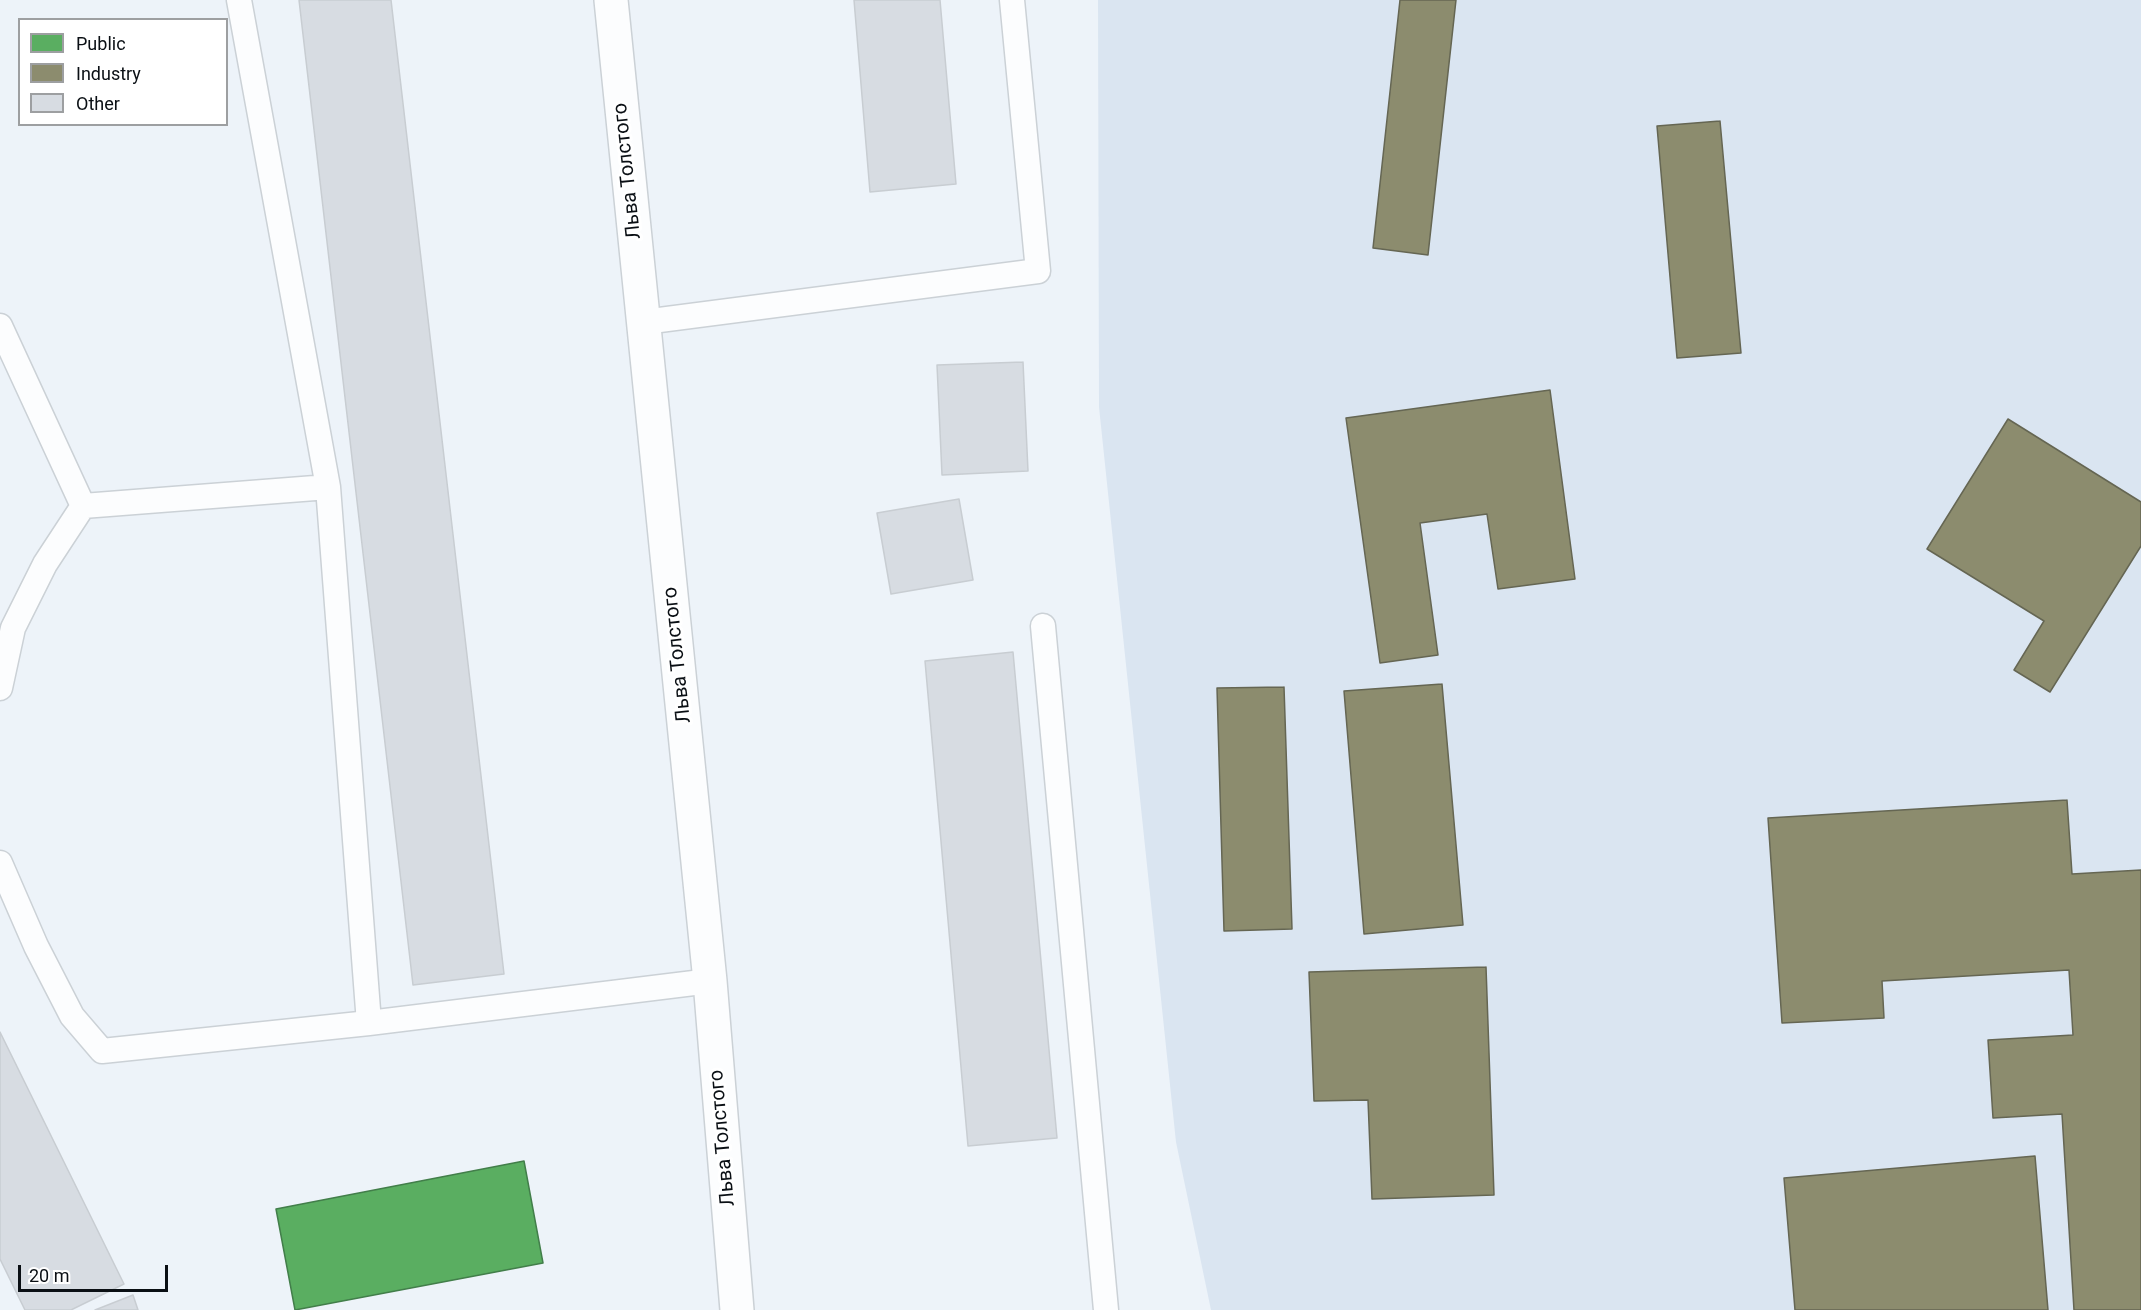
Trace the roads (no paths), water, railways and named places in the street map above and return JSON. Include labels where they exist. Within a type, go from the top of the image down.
[{"type":"street","name":"Льва Толстого","points":[[610,0],[710,981],[737,1310]]},
{"type":"lane","points":[[239,0],[328,487],[369,1023]]},
{"type":"lane","points":[[644,322],[1038,271],[1012,0]]},
{"type":"lane","points":[[0,326],[83,506]]},
{"type":"lane","points":[[83,506],[328,487]]},
{"type":"lane","points":[[0,688],[13,628],[45,564],[83,506]]},
{"type":"lane","points":[[1043,626],[1106,1310]]},
{"type":"lane","points":[[0,863],[36,946],[72,1016],[102,1051],[369,1023],[710,981]]}]
